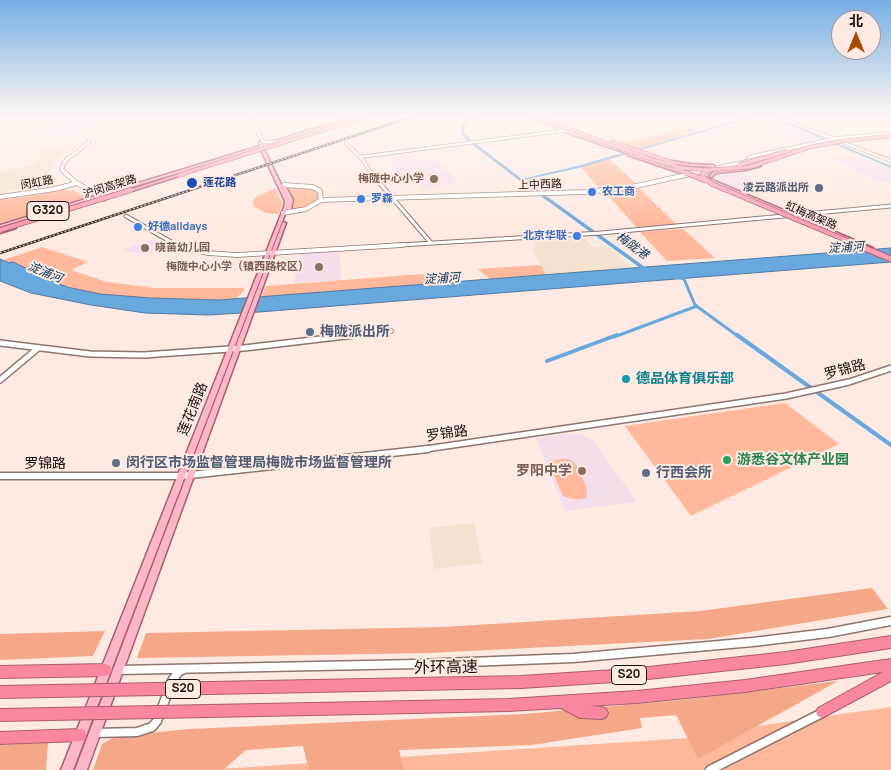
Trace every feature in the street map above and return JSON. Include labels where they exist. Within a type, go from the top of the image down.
[{"type":"highway","name":"沪闵高架路","points":[[0,229],[246,152]]},
{"type":"highway","name":"沪闵高架路","points":[[0,229],[252,152]]},
{"type":"highway","points":[[625,152],[689,173]]},
{"type":"highway","points":[[632,152],[682,168],[733,170],[760,165]]},
{"type":"highway","points":[[633,152],[724,189]]},
{"type":"highway","points":[[634,152],[664,162],[696,168],[720,169],[745,166],[786,152]]},
{"type":"highway","points":[[639,152],[671,161],[724,189]]},
{"type":"highway","points":[[712,184],[702,177],[706,172],[786,152]]},
{"type":"highway","points":[[724,189],[714,181],[711,176],[713,173],[746,170],[796,152]]},
{"type":"highway","points":[[654,159],[683,164],[713,166]]},
{"type":"highway","points":[[659,159],[671,165]]},
{"type":"highway","name":"虹梅高架路","points":[[724,189],[891,259]]},
{"type":"highway","name":"外环高速","points":[[0,692],[521,682],[630,675],[786,658],[891,642]]},
{"type":"highway","name":"S20","points":[[0,715],[562,702],[745,686],[891,665]]},
{"type":"highway","points":[[0,672],[112,670]]},
{"type":"highway","points":[[822,712],[891,674]]},
{"type":"highway","points":[[562,702],[580,712],[602,713]]},
{"type":"highway","points":[[0,738],[80,735]]},
{"type":"main road","points":[[76,152],[62,166],[65,174],[77,184],[104,199]]},
{"type":"main road","name":"G320","points":[[0,229],[104,199],[245,152]]},
{"type":"main road","name":"莲花南路","points":[[265,152],[286,201],[285,213]]},
{"type":"main road","name":"莲花南路","points":[[81,770],[95,733],[112,670],[291,200],[266,152]]},
{"type":"main road","points":[[628,152],[689,173],[795,216],[891,259]]},
{"type":"main road","points":[[634,152],[671,165],[823,232],[891,259]]},
{"type":"main road","points":[[689,173],[775,152]]},
{"type":"main road","points":[[689,173],[785,152]]},
{"type":"main road","name":"G320","points":[[0,229],[97,196],[184,172]]},
{"type":"main road","name":"上中西路","points":[[285,213],[306,209],[321,200],[544,193],[628,188],[689,173]]},
{"type":"main road","name":"闵虹路","points":[[0,197],[77,184]]},
{"type":"main road","points":[[284,185],[312,187],[320,191],[321,200]]},
{"type":"main road","name":"莲花南路","points":[[67,770],[80,735],[112,670]]},
{"type":"main road","points":[[80,735],[95,733]]},
{"type":"street","points":[[355,152],[389,198],[431,243]]},
{"type":"street","points":[[360,157],[401,152]]},
{"type":"street","points":[[867,152],[891,161]]},
{"type":"street","points":[[126,216],[170,243],[187,249],[222,254],[270,253],[590,234],[891,206]]},
{"type":"street","points":[[0,344],[90,354],[127,355],[235,348],[391,331]]},
{"type":"street","points":[[0,380],[37,349]]},
{"type":"street","name":"罗锦路","points":[[0,476],[185,476],[416,451],[808,392],[891,368]]},
{"type":"street","points":[[112,670],[416,664],[573,658],[699,648],[828,633],[891,621]]},
{"type":"street","points":[[95,733],[137,732],[152,727],[157,721],[175,675],[186,668]]},
{"type":"street","points":[[710,770],[822,712]]},
{"type":"shaded area","points":[[43,152],[68,152],[59,158],[51,167],[55,180],[59,183],[23,189],[8,189],[4,195],[0,196],[0,172],[32,165]]},
{"type":"shaded area","points":[[861,156],[891,169],[891,182],[880,183],[831,159]]},
{"type":"shaded area","points":[[407,157],[411,161],[434,158],[444,168],[399,175],[388,160]]},
{"type":"shaded area","points":[[609,159],[637,184],[600,189],[581,167]]},
{"type":"shaded area","name":"梅陇中心小学","points":[[445,169],[459,182],[424,189],[410,175]]},
{"type":"shaded area","points":[[741,172],[772,192],[747,194],[722,183],[716,174]]},
{"type":"shaded area","points":[[288,187],[312,189],[318,193],[318,199],[307,206],[292,211],[294,201]]},
{"type":"shaded area","points":[[275,188],[282,203],[279,214],[266,213],[254,207],[253,201],[256,197]]},
{"type":"shaded area","points":[[639,188],[677,225],[637,228],[605,192]]},
{"type":"shaded area","points":[[64,189],[67,191],[73,190],[87,198],[0,223],[0,200]]},
{"type":"shaded area","points":[[683,229],[715,258],[667,261],[640,232]]},
{"type":"shaded area","points":[[585,238],[592,247],[607,246],[632,268],[546,275],[532,249],[537,248],[534,242]]},
{"type":"shaded area","name":"晓苗幼儿园","points":[[154,239],[166,245],[145,255],[123,250]]},
{"type":"shaded area","points":[[42,247],[88,262],[71,270],[107,282],[155,288],[244,288],[244,291],[235,299],[219,300],[100,294],[67,287],[30,272],[30,270],[13,262],[9,263],[3,260]]},
{"type":"shaded area","name":"梅陇中心小学（镇西路校区）","points":[[340,251],[341,280],[294,283],[300,253]]},
{"type":"shaded area","points":[[541,265],[546,275],[490,279],[478,269]]},
{"type":"shaded area","points":[[423,274],[433,284],[262,297],[266,286]]},
{"type":"shaded area","name":"游悉谷文体产业园","points":[[785,403],[839,444],[691,516],[625,426]]},
{"type":"shaded area","name":"罗阳中学","points":[[581,434],[593,440],[637,502],[565,511],[536,438]]},
{"type":"shaded area","points":[[569,459],[575,463],[587,488],[586,498],[577,500],[563,496],[551,468],[553,461]]},
{"type":"shaded area","points":[[474,523],[482,563],[434,569],[429,528]]},
{"type":"shaded area","points":[[872,588],[888,609],[708,639],[429,653],[137,658],[146,633],[444,627],[700,611]]},
{"type":"shaded area","points":[[105,631],[93,656],[0,660],[0,634]]},
{"type":"shaded area","points":[[838,681],[698,759],[676,715],[640,718],[642,728],[531,745],[399,750],[404,770],[309,770],[303,746],[246,750],[223,770],[93,770],[102,744],[116,736],[190,729],[524,714],[681,700]]},
{"type":"shaded area","points":[[891,707],[891,770],[205,770],[688,738]]},
{"type":"shaded area","points":[[48,743],[46,770],[0,770],[0,745]]},
{"type":"water","points":[[891,248],[891,262],[208,315],[145,313],[91,305],[31,293],[0,281],[0,259],[9,263],[13,262],[30,270],[30,272],[67,287],[100,294],[219,300]]},
{"type":"waterway","name":"梅陇港","points":[[484,152],[521,180]]},
{"type":"waterway","points":[[521,180],[578,167],[631,152]]},
{"type":"waterway","points":[[855,152],[891,167]]},
{"type":"waterway","name":"梅陇港","points":[[521,180],[643,268]]},
{"type":"waterway","name":"梅陇港","points":[[671,276],[684,279],[697,306]]},
{"type":"waterway","points":[[614,337],[697,306]]},
{"type":"waterway","name":"梅陇港","points":[[697,306],[739,337]]},
{"type":"waterway","points":[[547,361],[617,335]]},
{"type":"waterway","name":"梅陇港","points":[[737,335],[891,445]]},
{"type":"railway","points":[[0,253],[305,152]]},
{"type":"place","name":"梅陇中心小学","points":[[434,179]]},
{"type":"place","name":"莲花路","points":[[192,183]]},
{"type":"place","name":"凌云路派出所","points":[[819,188]]},
{"type":"place","name":"农工商","points":[[592,192]]},
{"type":"place","name":"罗森","points":[[361,199]]},
{"type":"place","name":"好德alldays","points":[[138,227]]},
{"type":"place","name":"北京华联","points":[[577,236]]},
{"type":"place","name":"晓苗幼儿园","points":[[145,248]]},
{"type":"place","name":"梅陇中心小学（镇西路校区）","points":[[319,267]]},
{"type":"place","name":"梅陇派出所","points":[[310,332]]},
{"type":"place","name":"德品体育俱乐部","points":[[626,379]]},
{"type":"place","name":"游悉谷文体产业园","points":[[727,460]]},
{"type":"place","name":"闵行区市场监督管理局梅陇市场监督管理所","points":[[116,463]]},
{"type":"place","name":"罗阳中学","points":[[582,471]]},
{"type":"place","name":"行西会所","points":[[646,473]]},
{"type":"water label","name":"淀浦河","points":[[846,248]]},
{"type":"water label","name":"淀浦河","points":[[45,273]]},
{"type":"water label","name":"淀浦河","points":[[442,279]]}]
